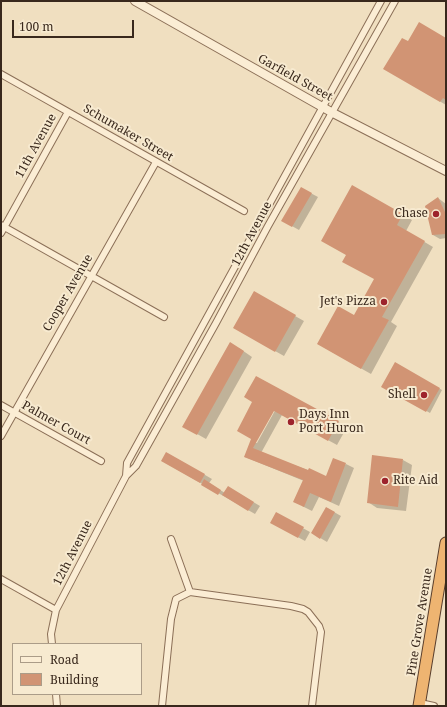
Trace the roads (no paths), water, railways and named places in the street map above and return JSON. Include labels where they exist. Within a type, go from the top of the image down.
[{"type":"highway","name":"Pine Grove Avenue","points":[[420,704],[446,543]]},
{"type":"street","name":"Garfield Street","points":[[135,1],[333,113],[446,171]]},
{"type":"street","name":"12th Avenue","points":[[126,476],[127,463],[381,1]]},
{"type":"street","name":"12th Avenue","points":[[52,643],[51,634],[56,610],[126,476],[136,466],[268,226],[395,1]]},
{"type":"street","name":"Schumaker Street","points":[[1,74],[244,211]]},
{"type":"street","name":"11th Avenue","points":[[1,233],[3,226],[68,112]]},
{"type":"street","name":"Cooper Avenue","points":[[1,436],[13,412],[156,162]]},
{"type":"street","points":[[3,226],[164,317]]},
{"type":"street","name":"Palmer Court","points":[[1,405],[101,461]]},
{"type":"street","points":[[171,539],[190,592]]},
{"type":"street","points":[[1,579],[56,610]]},
{"type":"street","points":[[162,706],[171,619],[176,599],[190,592],[302,609],[312,616],[319,626],[321,634],[312,706]]},
{"type":"street","points":[[56,695],[57,706]]},
{"type":"street","points":[[420,704],[434,706]]},
{"type":"place","name":"Chase","points":[[436,214]]},
{"type":"place","name":"Jet's Pizza","points":[[384,302]]},
{"type":"place","name":"Shell","points":[[424,395]]},
{"type":"place","name":"Days Inn Port Huron","points":[[291,422]]},
{"type":"place","name":"Rite Aid","points":[[385,481]]}]
